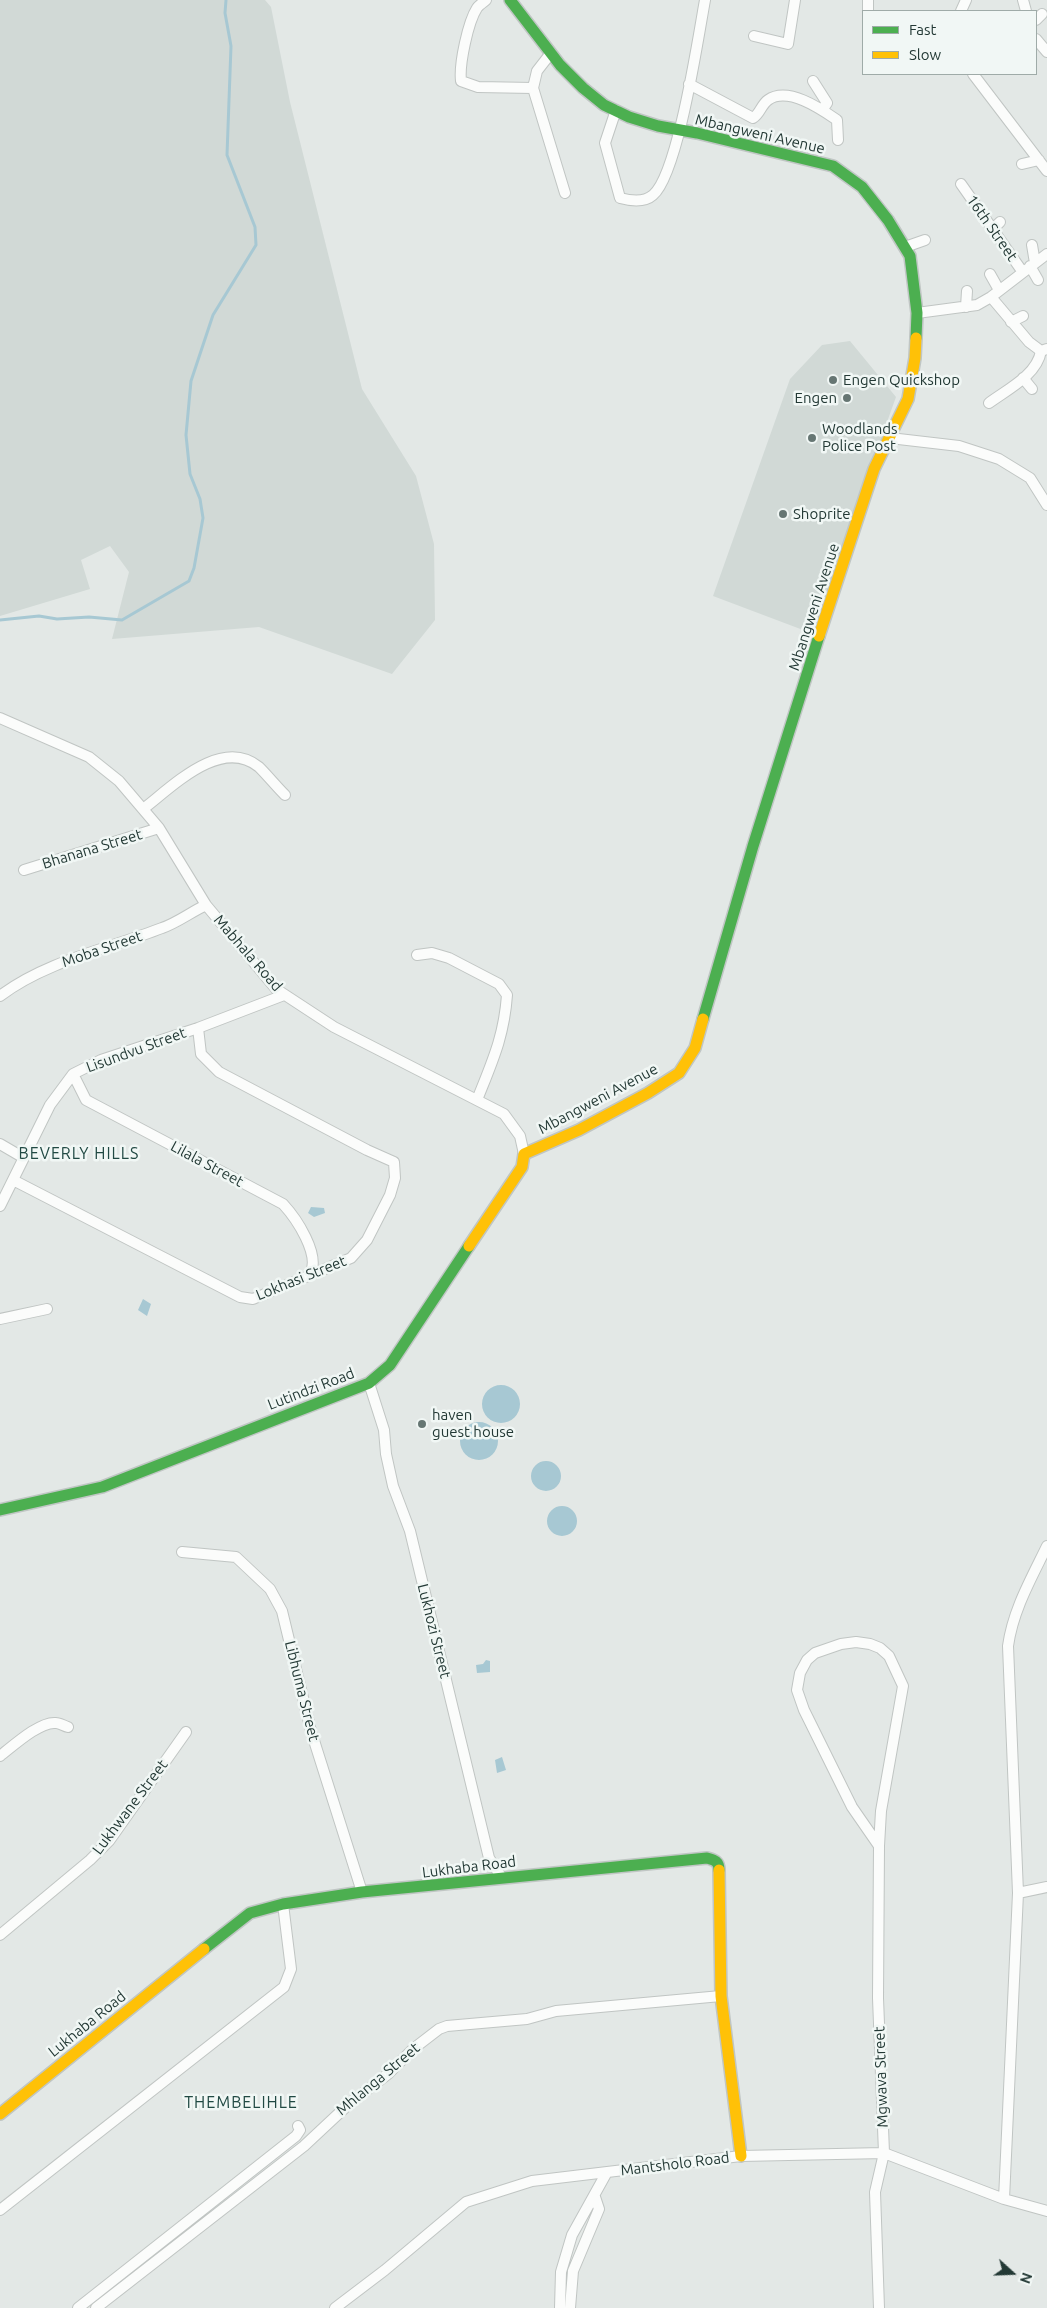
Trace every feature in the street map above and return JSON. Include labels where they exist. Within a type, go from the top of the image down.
[{"type":"street","points":[[486,0],[478,8],[469,32],[460,68],[461,81],[478,87],[533,88]]},
{"type":"street","name":"Mbangweni Avenue","points":[[510,0],[551,53],[596,100],[616,110],[678,132],[697,133],[833,166],[862,187],[888,220],[910,256],[917,312],[915,358],[908,398],[874,469],[754,846],[695,1048],[679,1073],[648,1093],[578,1130],[524,1154]]},
{"type":"street","points":[[616,110],[605,143],[620,198],[633,202],[652,196],[665,178],[689,84],[705,0]]},
{"type":"street","points":[[754,36],[788,44],[795,0]]},
{"type":"street","points":[[1037,40],[1047,52]]},
{"type":"street","points":[[551,53],[537,71],[533,88],[565,193]]},
{"type":"street","points":[[974,75],[1047,171]]},
{"type":"street","points":[[813,81],[827,103],[822,110]]},
{"type":"street","points":[[689,84],[753,118],[767,101],[776,96],[789,95],[822,110],[837,120],[838,140]]},
{"type":"street","points":[[1022,164],[1039,160]]},
{"type":"street","name":"16th Street","points":[[967,188],[1029,266]]},
{"type":"street","points":[[905,247],[924,240]]},
{"type":"street","points":[[1032,245],[1029,266],[1038,280]]},
{"type":"street","points":[[917,312],[977,305],[991,297],[1047,254]]},
{"type":"street","points":[[990,274],[1000,290]]},
{"type":"street","points":[[966,307],[968,291]]},
{"type":"street","points":[[989,403],[1008,384],[1023,378],[1039,361],[1044,350],[1029,342],[991,297]]},
{"type":"street","points":[[1011,322],[1023,316]]},
{"type":"street","points":[[1023,378],[1032,389]]},
{"type":"street","points":[[890,438],[959,446],[999,459],[1030,478],[1047,505]]},
{"type":"street","name":"Mabhala Road","points":[[0,718],[89,757],[120,781],[160,828],[206,905],[276,989],[334,1026],[504,1114],[520,1136],[524,1154]]},
{"type":"street","points":[[143,809],[203,764],[221,757],[239,758],[258,766],[285,796]]},
{"type":"street","name":"Bhanana Street","points":[[24,870],[160,828]]},
{"type":"street","name":"Moba Street","points":[[0,996],[41,971],[165,927],[206,905]]},
{"type":"street","points":[[417,955],[432,953],[449,958],[500,984],[507,995],[505,1024],[500,1043],[476,1100]]},
{"type":"street","name":"Lisundvu Street","points":[[0,1206],[50,1105],[73,1074],[101,1060],[198,1028],[284,995]]},
{"type":"street","name":"Lokhasi Street","points":[[13,1180],[240,1297],[253,1299],[294,1284],[310,1274],[351,1258],[366,1240],[390,1195],[395,1178],[394,1162],[367,1150],[219,1072],[201,1054],[198,1028]]},
{"type":"street","name":"Lilala Street","points":[[73,1074],[86,1100],[283,1204],[299,1225],[313,1256],[310,1274]]},
{"type":"street","points":[[0,1144],[24,1158]]},
{"type":"street","name":"Lutindzi Road","points":[[0,1510],[102,1487],[369,1383],[390,1365],[522,1168],[524,1154]]},
{"type":"street","points":[[0,1319],[46,1309]]},
{"type":"street","name":"Lukhozi Street","points":[[369,1383],[384,1430],[386,1454],[393,1486],[410,1531],[489,1858],[502,1878]]},
{"type":"street","points":[[1004,2199],[1018,1893],[1008,1646],[1011,1625],[1021,1598],[1047,1546]]},
{"type":"street","name":"Libhuma Street","points":[[182,1552],[236,1557],[270,1589],[282,1611],[311,1731],[362,1892]]},
{"type":"street","name":"Mgwava Street","points":[[879,1846],[852,1807],[804,1710],[797,1690],[800,1673],[807,1660],[815,1653],[841,1644],[863,1643],[880,1648],[889,1656],[904,1686],[881,1811],[879,1846],[878,1998],[884,2154],[875,2192],[879,2308]]},
{"type":"street","points":[[0,1756],[36,1729],[48,1724],[57,1723],[68,1727]]},
{"type":"street","name":"Lukhwane Street","points":[[0,1935],[90,1860],[109,1840],[186,1732]]},
{"type":"street","name":"Lukhaba Road","points":[[0,2114],[124,2012],[250,1913],[282,1904],[362,1892],[428,1888],[502,1878],[707,1858],[715,1860],[718,1865],[721,1996],[741,2156]]},
{"type":"street","points":[[1018,1893],[1047,1887]]},
{"type":"street","points":[[0,2210],[284,1987],[291,1969],[282,1904]]},
{"type":"street","name":"Mhlanga Street","points":[[96,2308],[304,2146],[350,2103],[388,2074],[413,2049],[439,2029],[447,2026],[527,2018],[556,2011],[721,1996]]},
{"type":"street","points":[[78,2308],[296,2136],[300,2130],[298,2126]]},
{"type":"street","name":"Mantsholo Road","points":[[335,2308],[385,2270],[466,2202],[532,2181],[741,2156],[884,2154],[1004,2199],[1047,2211]]},
{"type":"street","points":[[560,2308],[561,2272],[572,2235],[595,2197],[607,2172]]},
{"type":"street","points":[[570,2308],[573,2271],[599,2209],[595,2197]]},
{"type":"shaded area","points":[[0,0],[265,0],[271,7],[290,102],[362,389],[416,476],[434,544],[435,620],[392,674],[259,627],[112,639],[129,572],[110,546],[81,560],[90,589],[0,616]]},
{"type":"shaded area","points":[[850,341],[896,397],[811,633],[713,596],[790,379],[822,345]]},
{"type":"water","points":[[311,1207],[324,1208],[325,1213],[314,1217],[308,1213]]},
{"type":"water","points":[[143,1299],[151,1304],[147,1316],[138,1310]]},
{"type":"water","points":[[501,1385],[514,1391],[520,1404],[514,1417],[501,1423],[488,1417],[482,1404],[488,1391]]},
{"type":"water","points":[[479,1422],[492,1428],[498,1441],[492,1454],[479,1460],[466,1454],[460,1441],[466,1428]]},
{"type":"water","points":[[546,1461],[552,1462],[560,1470],[560,1482],[552,1490],[546,1491],[540,1490],[532,1482],[531,1476],[532,1470],[540,1462]]},
{"type":"water","points":[[562,1506],[568,1507],[576,1515],[576,1527],[568,1535],[562,1536],[556,1535],[548,1527],[547,1521],[548,1515],[556,1507]]},
{"type":"water","points":[[486,1660],[490,1661],[490,1672],[477,1673],[476,1665],[483,1664]]},
{"type":"water","points":[[502,1757],[506,1770],[497,1773],[495,1760]]},
{"type":"waterway","points":[[0,620],[39,616],[57,619],[89,617],[122,620],[189,581],[194,568],[203,518],[200,499],[190,474],[186,435],[191,381],[213,315],[256,245],[255,227],[227,155],[231,46],[225,13],[226,0]]},
{"type":"traffic: fast","points":[[510,0],[560,65],[583,88],[604,105],[629,117],[658,126],[697,133],[833,166],[862,187],[888,220],[910,256],[917,313],[916,338]]},
{"type":"traffic: fast","points":[[703,1019],[753,846],[819,636]]},
{"type":"traffic: fast","points":[[0,1510],[102,1487],[369,1383],[390,1365],[469,1246]]},
{"type":"traffic: fast","points":[[204,1949],[250,1913],[283,1904],[362,1892],[707,1858],[714,1860],[719,1870]]},
{"type":"traffic: slow","points":[[819,636],[874,469],[908,399],[915,358],[916,338]]},
{"type":"traffic: slow","points":[[469,1246],[522,1167],[524,1154],[579,1130],[648,1093],[679,1073],[695,1048],[703,1019]]},
{"type":"traffic: slow","points":[[719,1870],[721,1996],[741,2156]]},
{"type":"traffic: slow","points":[[0,2114],[204,1949]]},
{"type":"place","name":"Engen Quickshop","points":[[833,380]]},
{"type":"place","name":"Engen","points":[[847,398]]},
{"type":"place","name":"Woodlands Police Post","points":[[812,438]]},
{"type":"place","name":"Shoprite","points":[[783,514]]},
{"type":"place","name":"haven guest house","points":[[422,1424]]},
{"type":"district","name":"BEVERLY HILLS","points":[[79,1154]]},
{"type":"district","name":"THEMBELIHLE","points":[[241,2103]]}]
